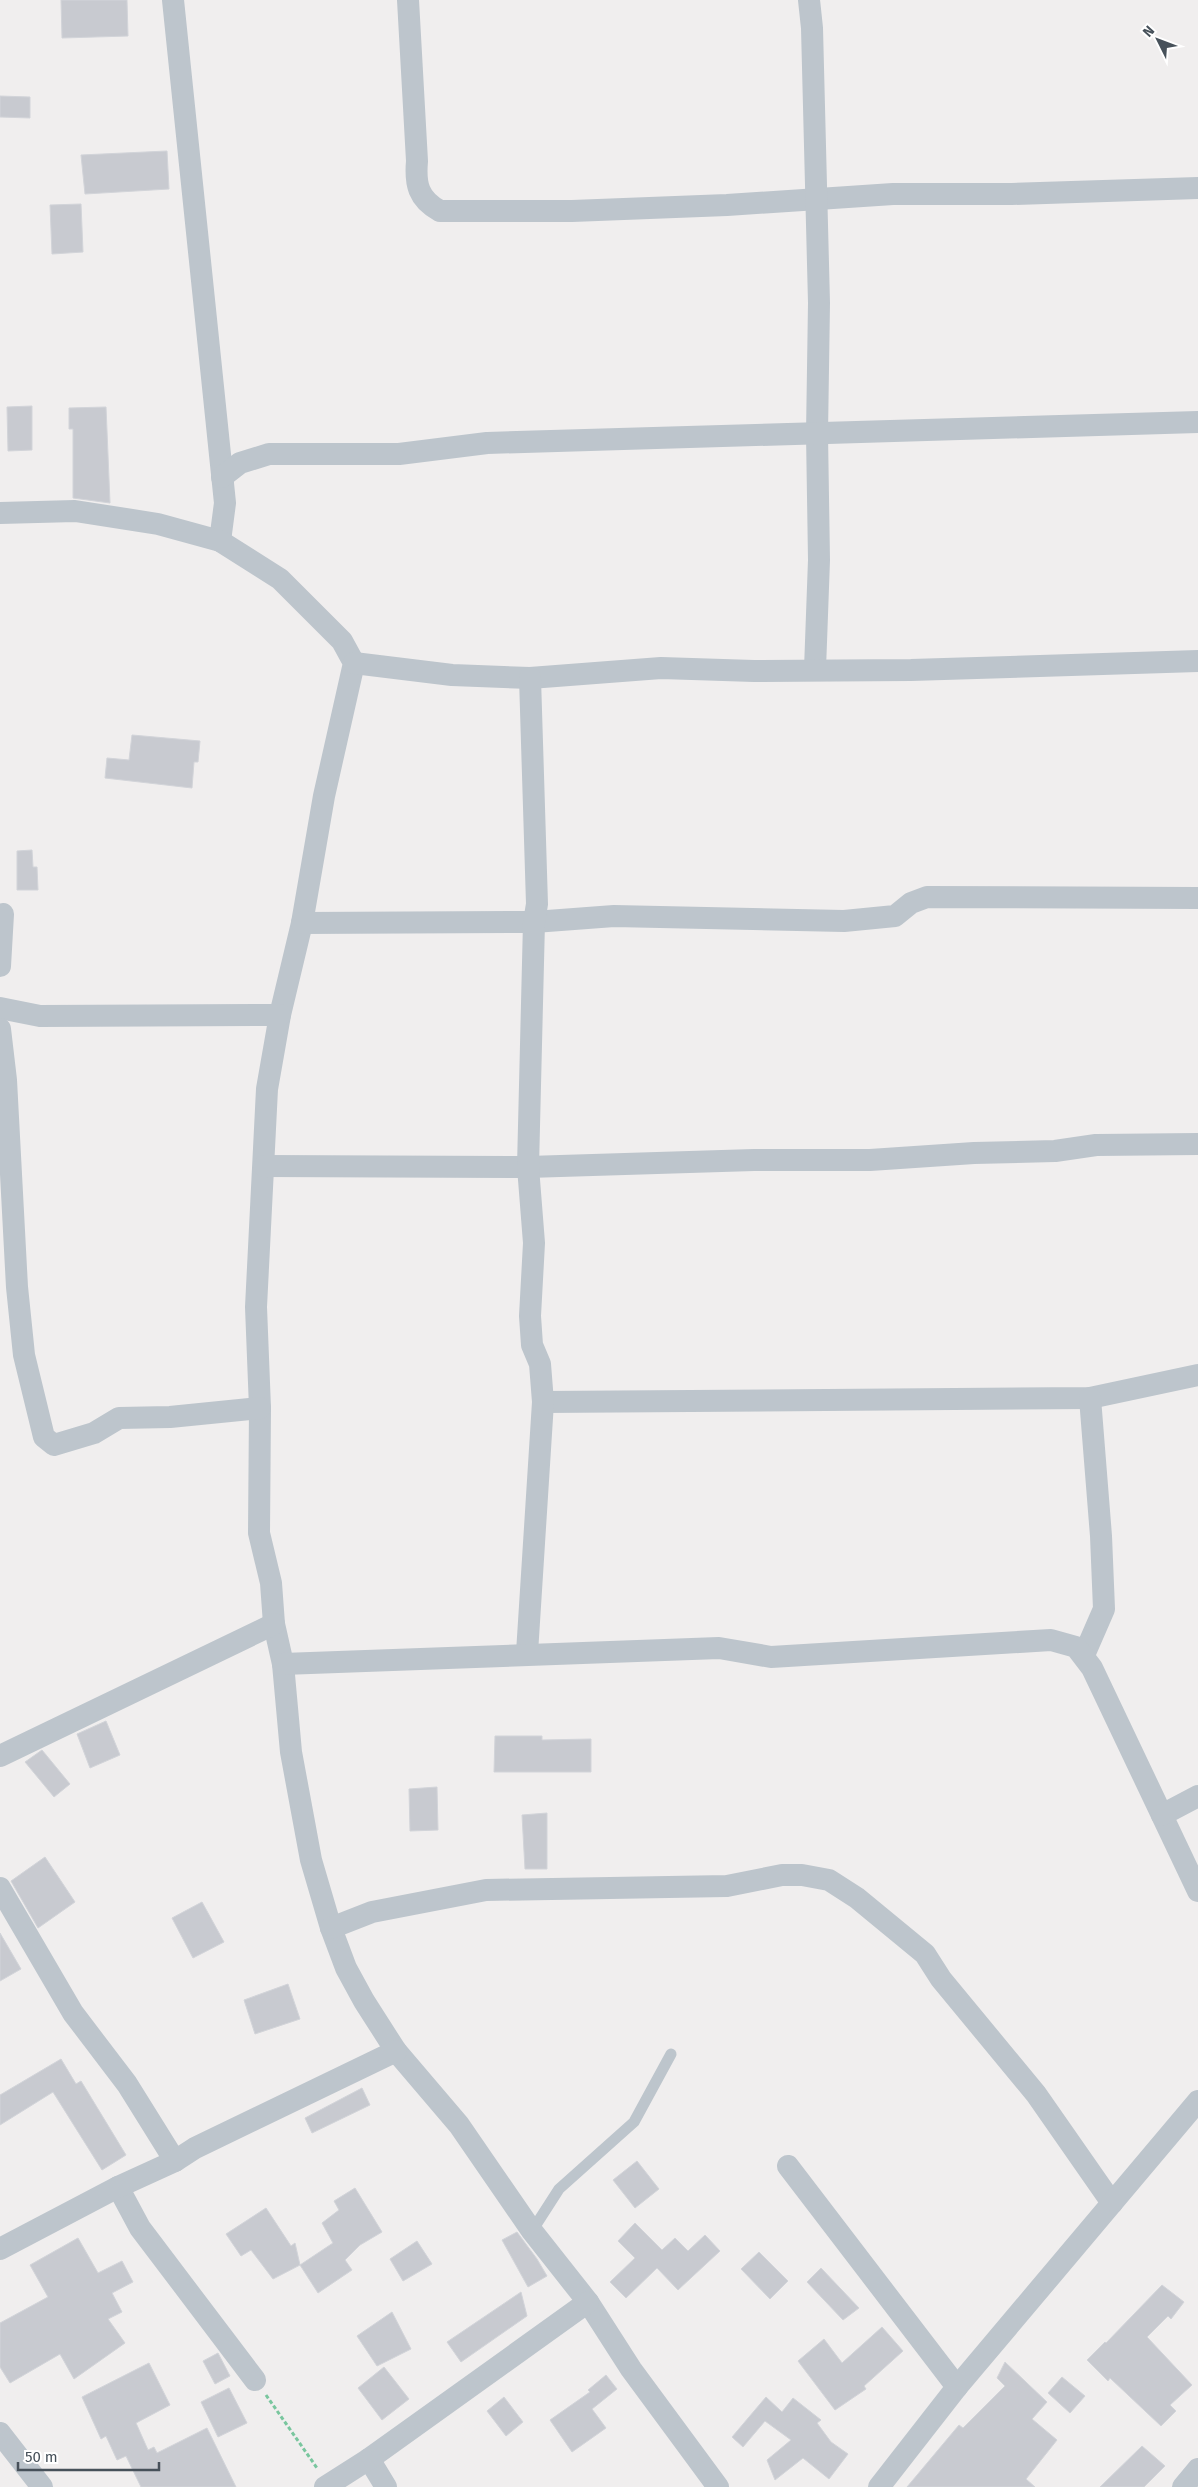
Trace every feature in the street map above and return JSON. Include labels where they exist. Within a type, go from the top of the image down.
[{"type":"street","points":[[173,0],[226,503],[220,541]]},
{"type":"street","points":[[408,0],[418,161],[417,188],[431,205],[440,211],[582,211],[817,200],[893,194],[1012,194],[1198,188]]},
{"type":"street","points":[[809,0],[812,28],[819,303],[817,434],[819,560],[815,669]]},
{"type":"street","points":[[222,477],[240,463],[270,454],[399,454],[487,444],[1198,422]]},
{"type":"street","points":[[0,513],[75,511],[158,524],[220,541],[280,579],[342,641],[354,663],[324,796],[302,923],[280,1015],[267,1089],[256,1307],[260,1408],[259,1532],[270,1583],[274,1624],[283,1664],[291,1752],[311,1860],[331,1928],[346,1968],[364,2001],[396,2050],[459,2125],[532,2231],[588,2302],[630,2369],[718,2487]]},
{"type":"street","points":[[354,663],[452,675],[530,678],[661,668],[754,671],[815,669],[920,670],[1198,661]]},
{"type":"street","points":[[527,1653],[544,1402],[540,1364],[532,1345],[530,1316],[534,1243],[528,1167],[534,922],[537,896],[530,678]]},
{"type":"street","points":[[302,923],[534,922],[614,916],[844,921],[894,916],[911,903],[927,897],[1198,898]]},
{"type":"street","points":[[0,966],[3,914]]},
{"type":"street","points":[[0,1008],[40,1016],[280,1015]]},
{"type":"street","points":[[0,1029],[6,1080],[8,1286],[44,1437],[54,1444],[94,1432],[120,1418],[170,1416],[260,1408]]},
{"type":"street","points":[[264,1166],[528,1167],[754,1160],[870,1160],[974,1153],[1055,1151],[1096,1145],[1198,1144]]},
{"type":"street","points":[[544,1402],[1090,1398],[1198,1375]]},
{"type":"street","points":[[1084,1655],[1104,1609],[1101,1536],[1090,1398]]},
{"type":"street","points":[[0,1756],[274,1624]]},
{"type":"street","points":[[283,1664],[527,1653],[585,1654],[719,1648],[771,1657],[1051,1640],[1076,1647],[1084,1655],[1198,1891]]},
{"type":"street","points":[[1162,1815],[1198,1796]]},
{"type":"street","points":[[331,1928],[372,1912],[410,1903],[486,1890],[727,1886],[782,1875],[802,1875],[829,1880],[857,1898],[925,1954],[941,1979],[1036,2094],[1112,2203]]},
{"type":"street","points":[[0,1888],[72,2013],[127,2084],[175,2161]]},
{"type":"street","points":[[0,2249],[118,2187],[175,2161],[195,2148],[396,2050]]},
{"type":"street","points":[[879,2487],[956,2388],[1198,2101]]},
{"type":"street","points":[[788,2166],[956,2388]]},
{"type":"street","points":[[118,2187],[140,2228],[256,2380]]},
{"type":"street","points":[[327,2486],[370,2459],[588,2302]]},
{"type":"street","points":[[0,2433],[42,2487]]},
{"type":"street","points":[[370,2459],[386,2487]]},
{"type":"street","points":[[1183,2487],[1198,2469]]},
{"type":"lane","points":[[532,2231],[559,2189],[634,2122],[671,2054]]},
{"type":"path","points":[[256,2380],[327,2486]]},
{"type":"building","points":[[61,0],[127,0],[128,36],[62,38]]},
{"type":"building","points":[[0,96],[30,97],[30,118],[0,117]]},
{"type":"building","points":[[167,151],[169,189],[85,194],[81,155]]},
{"type":"building","points":[[81,204],[83,252],[52,254],[50,205]]},
{"type":"building","points":[[32,406],[32,450],[8,451],[7,407]]},
{"type":"building","points":[[106,407],[110,503],[73,498],[73,429],[69,429],[69,408]]},
{"type":"building","points":[[132,735],[200,741],[198,762],[194,762],[192,788],[105,778],[107,758],[129,760]]},
{"type":"building","points":[[32,850],[33,867],[37,867],[38,890],[17,890],[17,851]]},
{"type":"building","points":[[106,1721],[120,1755],[90,1768],[77,1734]]},
{"type":"building","points":[[495,1736],[542,1736],[542,1740],[591,1739],[591,1772],[494,1772]]},
{"type":"building","points":[[42,1750],[70,1784],[54,1797],[25,1762]]},
{"type":"building","points":[[437,1787],[438,1830],[410,1831],[409,1789]]},
{"type":"building","points":[[547,1813],[547,1869],[525,1869],[522,1815]]},
{"type":"building","points":[[45,1857],[75,1902],[38,1928],[11,1881]]},
{"type":"building","points":[[202,1902],[224,1942],[193,1958],[172,1918]]},
{"type":"building","points":[[0,1933],[21,1969],[0,1981]]},
{"type":"building","points":[[288,1984],[300,2019],[255,2034],[244,2000]]},
{"type":"building","points":[[61,2059],[76,2084],[81,2081],[126,2155],[102,2170],[53,2092],[0,2125],[0,2095]]},
{"type":"building","points":[[362,2088],[370,2105],[312,2133],[305,2118]]},
{"type":"building","points":[[637,2161],[659,2189],[635,2208],[613,2180]]},
{"type":"building","points":[[355,2188],[382,2232],[360,2245],[345,2260],[352,2270],[318,2293],[300,2265],[333,2243],[322,2223],[339,2210],[334,2201]]},
{"type":"building","points":[[266,2208],[291,2246],[295,2243],[300,2265],[273,2279],[251,2250],[241,2256],[226,2234]]},
{"type":"building","points":[[635,2223],[662,2250],[675,2238],[688,2251],[705,2235],[720,2251],[678,2290],[657,2268],[626,2298],[610,2282],[635,2258],[618,2241]]},
{"type":"building","points":[[517,2232],[547,2276],[528,2287],[502,2240]]},
{"type":"building","points":[[78,2238],[98,2273],[122,2261],[133,2282],[112,2293],[122,2312],[108,2319],[125,2343],[74,2379],[60,2354],[10,2383],[0,2367],[0,2323],[48,2297],[30,2265]]},
{"type":"building","points":[[417,2241],[432,2264],[403,2281],[390,2259]]},
{"type":"building","points":[[759,2252],[788,2281],[770,2299],[741,2269]]},
{"type":"building","points":[[821,2268],[859,2308],[843,2320],[807,2282]]},
{"type":"building","points":[[1162,2285],[1184,2302],[1171,2319],[1168,2316],[1147,2337],[1192,2385],[1170,2405],[1176,2411],[1161,2426],[1110,2378],[1108,2381],[1087,2360]]},
{"type":"building","points":[[521,2292],[527,2316],[461,2362],[447,2342]]},
{"type":"building","points":[[392,2312],[411,2349],[377,2366],[357,2336]]},
{"type":"building","points":[[882,2327],[903,2351],[864,2386],[866,2389],[835,2410],[798,2361],[824,2339],[842,2363]]},
{"type":"building","points":[[218,2353],[230,2376],[215,2384],[203,2361]]},
{"type":"building","points":[[1005,2362],[1047,2402],[1032,2419],[1057,2440],[1026,2479],[1035,2487],[907,2487],[959,2425],[963,2428],[1005,2386],[997,2378]]},
{"type":"building","points":[[149,2363],[170,2405],[136,2423],[148,2450],[154,2447],[157,2453],[207,2428],[236,2487],[141,2487],[126,2456],[117,2460],[106,2436],[101,2439],[82,2397]]},
{"type":"building","points":[[384,2367],[409,2399],[382,2420],[358,2388]]},
{"type":"building","points":[[606,2375],[617,2389],[592,2409],[606,2428],[572,2452],[550,2420],[590,2392],[588,2390]]},
{"type":"building","points":[[1062,2377],[1085,2396],[1070,2413],[1048,2393]]},
{"type":"building","points":[[229,2388],[247,2423],[218,2437],[201,2402]]},
{"type":"building","points":[[504,2397],[523,2422],[506,2436],[487,2411]]},
{"type":"building","points":[[766,2397],[782,2412],[793,2398],[821,2420],[817,2423],[831,2442],[848,2454],[829,2479],[803,2458],[775,2480],[767,2460],[791,2440],[765,2421],[743,2447],[732,2437]]},
{"type":"building","points":[[1142,2446],[1165,2466],[1144,2487],[1100,2487]]}]
